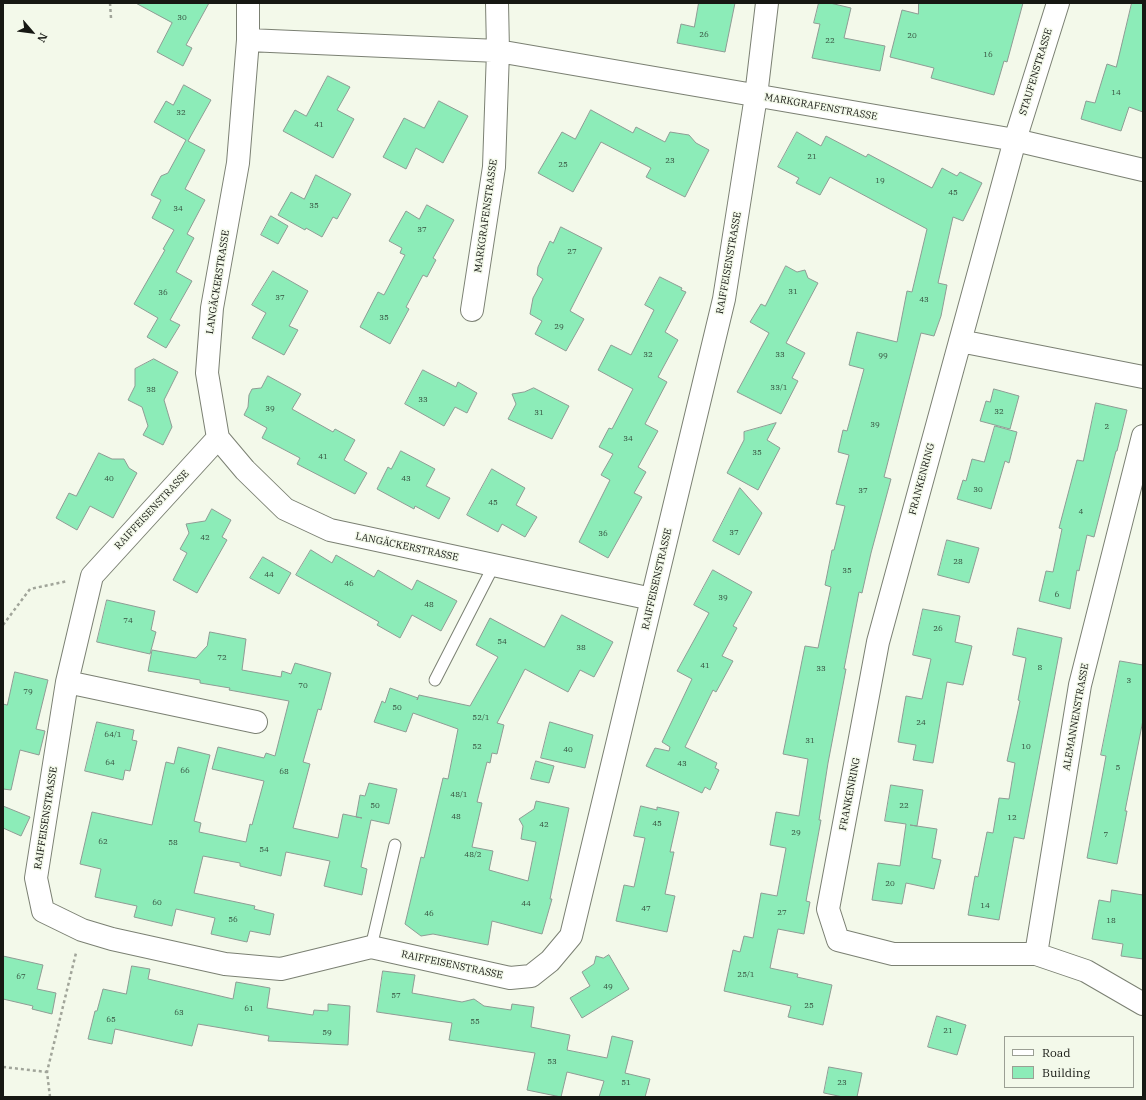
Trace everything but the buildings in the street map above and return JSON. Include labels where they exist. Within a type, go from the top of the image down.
[{"type":"street","name":"LANGÄCKERSTRASSE","points":[[248,3],[248,40],[238,163],[212,308],[207,373],[218,438],[245,470],[285,509],[330,530],[652,599]]},
{"type":"street","points":[[497,3],[498,51]]},
{"type":"street","name":"RAIFFEISENSTRASSE","points":[[218,438],[92,576],[67,682],[36,878],[43,911],[82,930],[112,939],[225,964],[280,969],[371,947],[510,978],[531,976],[550,961],[571,936],[724,299],[756,96],[767,3]]},
{"type":"street","name":"STAUFENSTRASSE","points":[[1015,140],[1058,3]]},
{"type":"street","name":"MARKGRAFENSTRASSE","points":[[248,40],[498,51],[1015,140],[1143,170]]},
{"type":"street","name":"MARKGRAFENSTRASSE","points":[[472,310],[494,167],[498,51]]},
{"type":"street","name":"FRANKENRING","points":[[1015,140],[878,642],[828,909],[838,940],[893,954],[1036,954],[1086,971],[1143,1004]]},
{"type":"street","points":[[960,341],[1143,376]]},
{"type":"street","name":"ALEMANNENSTRASSE","points":[[1036,954],[1080,686],[1143,436]]},
{"type":"street","points":[[67,682],[256,722]]},
{"type":"lane","points":[[435,680],[494,565]]},
{"type":"lane","points":[[371,947],[395,845]]},
{"type":"path","points":[[110,3],[111,18]]},
{"type":"path","points":[[3,625],[30,589],[92,576]]},
{"type":"path","points":[[50,1097],[47,1072],[82,930]]},
{"type":"path","points":[[3,1067],[47,1072]]}]
